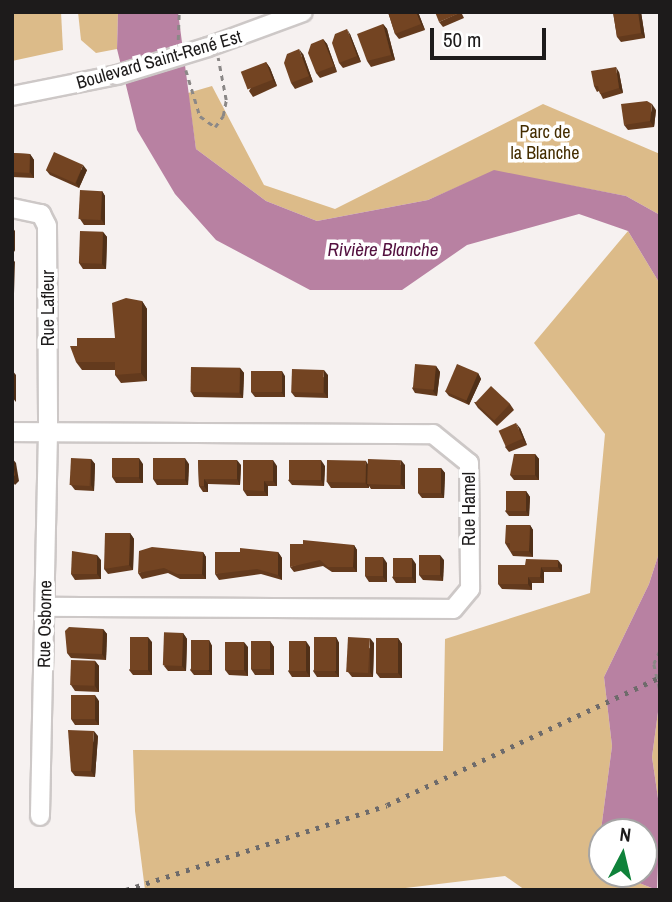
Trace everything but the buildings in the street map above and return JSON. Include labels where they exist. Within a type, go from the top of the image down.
[{"type":"street","name":"Boulevard Saint-René Est","points":[[12,96],[117,75],[212,46],[303,12]]},
{"type":"street","name":"Rue Lafleur","points":[[12,208],[41,214],[47,226],[48,432]]},
{"type":"street","name":"Rue Hamel","points":[[12,432],[433,434],[469,463],[470,589],[453,609],[424,611],[45,607]]},
{"type":"street","name":"Rue Osborne","points":[[40,816],[48,432]]},
{"type":"path","points":[[179,12],[180,48]]},
{"type":"path","points":[[184,61],[197,110],[205,123],[215,127],[223,116],[226,100],[212,46]]},
{"type":"path","points":[[660,651],[654,664],[660,690]]},
{"type":"green space","points":[[12,12],[61,12],[63,50],[12,61]]},
{"type":"green space","points":[[78,12],[118,12],[117,49],[96,53],[81,40]]},
{"type":"green space","name":"Parc de la Blanche","points":[[212,86],[264,185],[335,209],[543,104],[660,154],[660,215],[626,196],[494,171],[428,200],[317,221],[266,201],[196,149],[188,93]]},
{"type":"green space","points":[[628,231],[660,284],[660,550],[649,584],[604,677],[612,746],[603,818],[588,818],[588,888],[657,890],[525,890],[505,876],[389,890],[145,890],[135,811],[133,750],[443,751],[445,639],[590,593],[605,434],[534,343]]},
{"type":"green space","points":[[660,697],[660,812],[652,757]]},
{"type":"water","name":"Rivière Blanche","points":[[118,12],[178,12],[196,149],[266,201],[317,221],[428,200],[494,170],[626,196],[660,215],[660,284],[628,231],[579,214],[467,245],[402,290],[310,290],[216,240],[175,194],[137,130],[117,49]]},
{"type":"water","points":[[660,550],[660,697],[652,757],[660,812],[658,864],[658,818],[603,818],[612,746],[604,677],[649,584]]},
{"type":"railway","points":[[126,890],[387,805],[660,677]]}]
